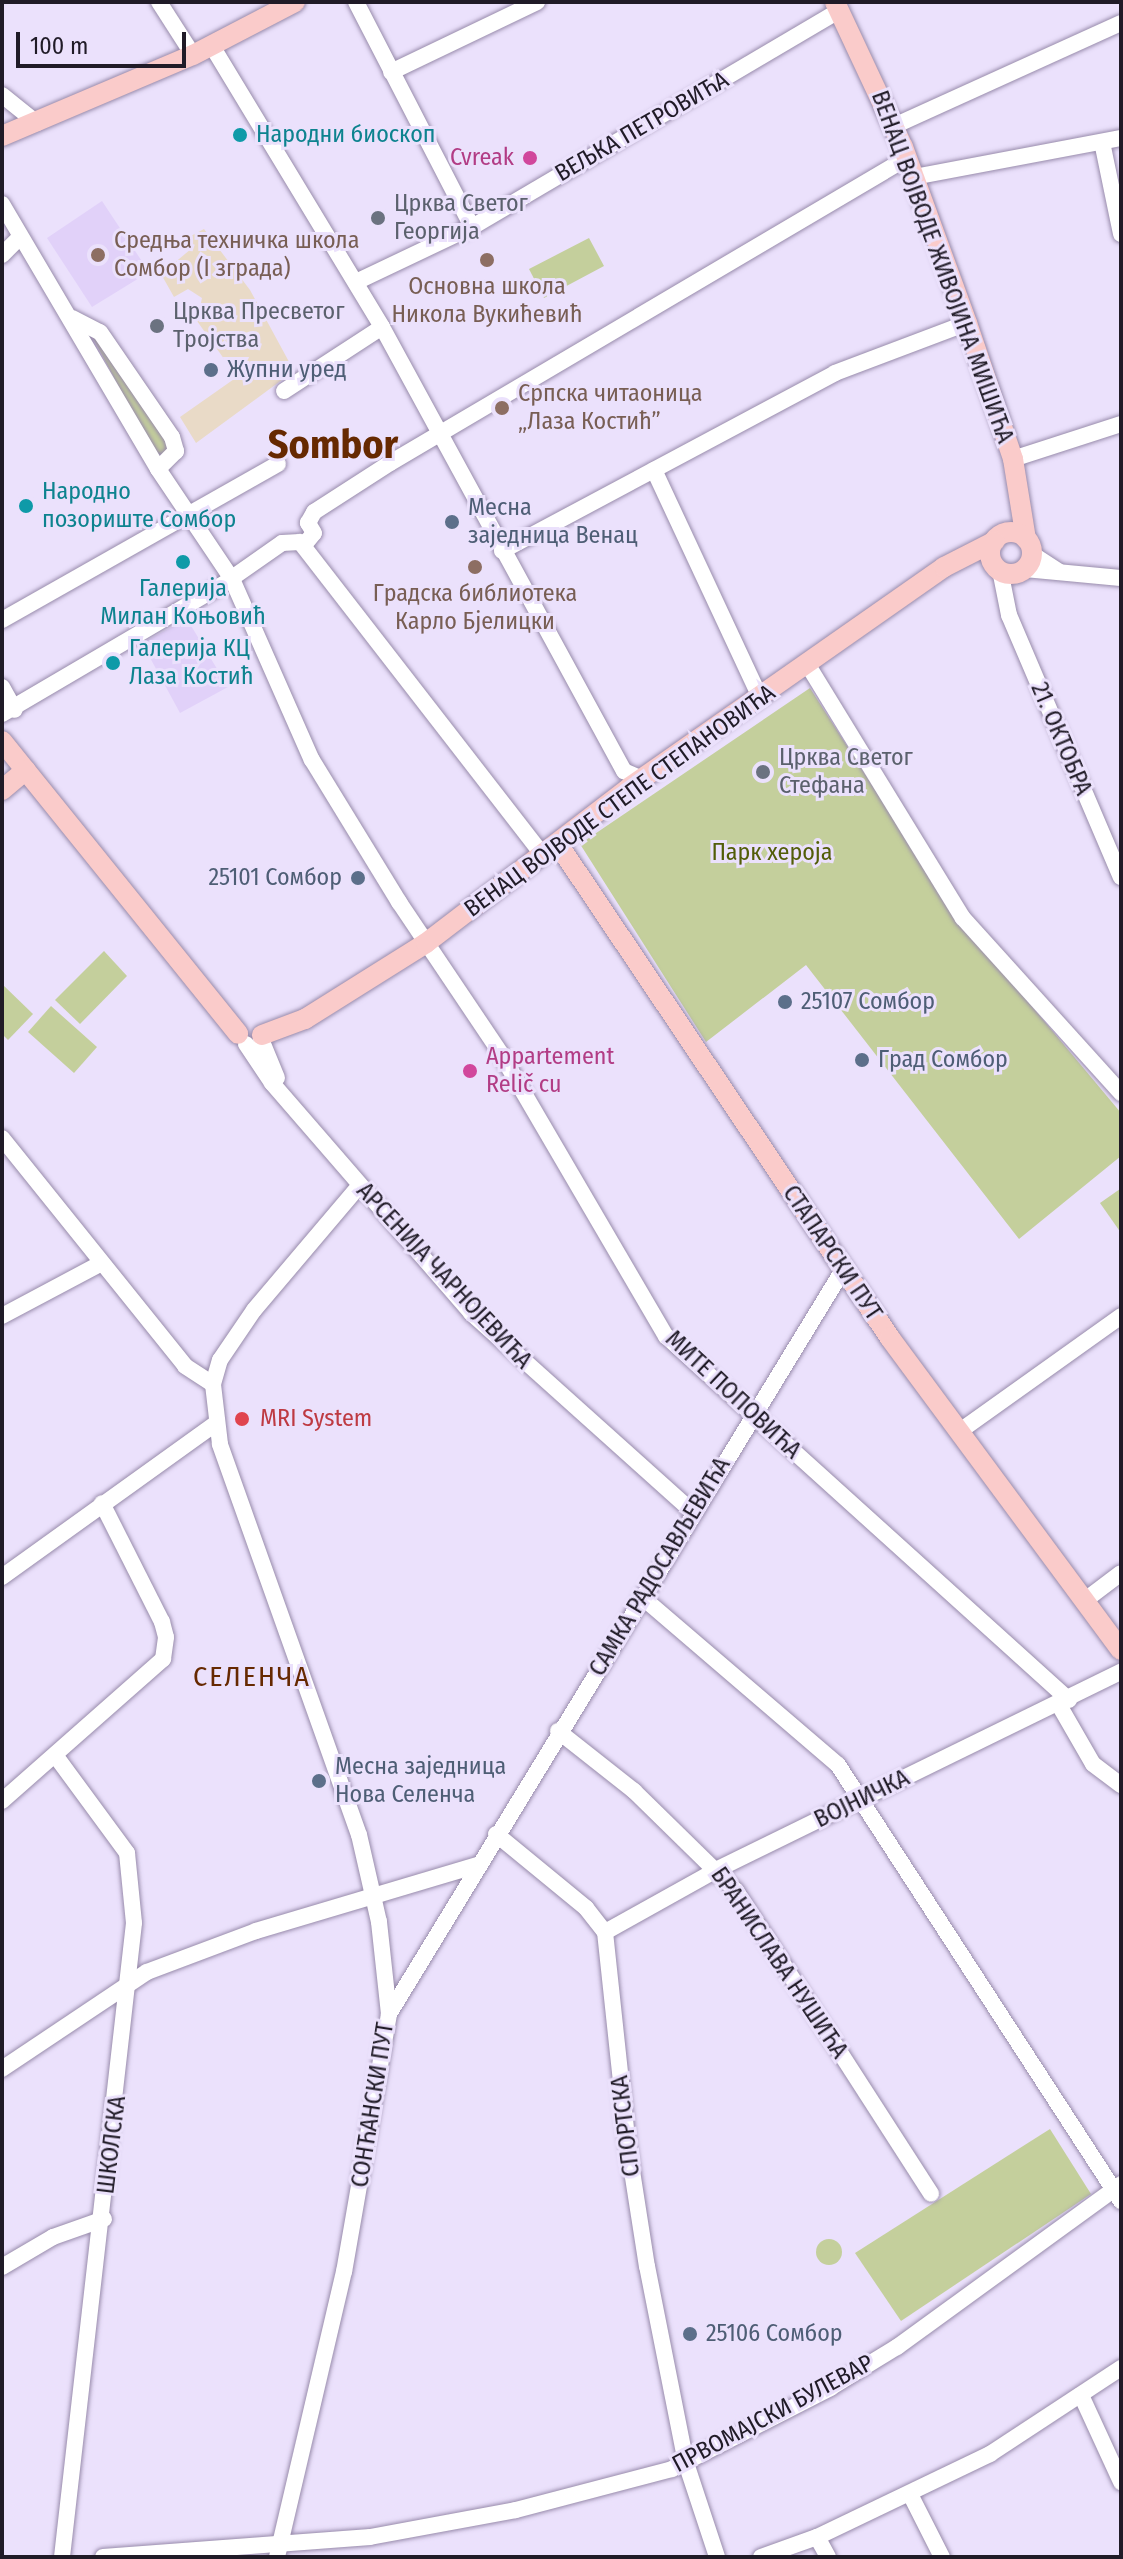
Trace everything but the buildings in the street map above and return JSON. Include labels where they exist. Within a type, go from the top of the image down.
[{"type":"main road","points":[[2,136],[193,55],[295,2]]},
{"type":"main road","name":"ВЕНАЦ ВОЈВОДЕ ЖИВОЈИНА МИШИЋА","points":[[838,6],[894,126],[967,323],[1013,459],[1026,558]]},
{"type":"main road","points":[[998,569],[991,554],[1019,492]]},
{"type":"main road","points":[[963,557],[998,569],[1026,558],[1016,533],[998,538]]},
{"type":"main road","name":"ВЕНАЦ ВОЈВОДЕ СТЕПЕ СТЕПАНОВИЋА","points":[[251,1033],[312,1013],[426,943],[619,796],[633,775],[809,667],[963,557],[998,538]]},
{"type":"main road","points":[[2,741],[197,982],[251,1033]]},
{"type":"main road","points":[[2,790],[26,770]]},
{"type":"main road","name":"СТАПАРСКИ ПУТ","points":[[551,850],[843,1270],[1121,1650]]},
{"type":"street","points":[[159,2],[193,55]]},
{"type":"street","points":[[356,2],[472,227]]},
{"type":"street","points":[[391,72],[537,2]]},
{"type":"street","name":"ВЕЉКА ПЕТРОВИЋА","points":[[356,282],[472,227],[838,6]]},
{"type":"street","points":[[894,126],[1121,23]]},
{"type":"street","points":[[212,46],[382,327],[440,430],[502,551],[633,775]]},
{"type":"street","points":[[2,95],[37,123]]},
{"type":"street","points":[[2,687],[8,712],[232,579],[282,543],[300,542],[314,533],[308,523],[314,512],[440,430],[911,168],[1121,138]]},
{"type":"street","points":[[1102,142],[1121,234]]},
{"type":"street","name":"МИТЕ ПОПОВИЋА","points":[[2,204],[72,318],[158,469],[232,579],[312,760],[426,943],[501,1054],[666,1336],[1064,1702],[1093,1764],[1121,1785]]},
{"type":"street","points":[[2,255],[20,237]]},
{"type":"street","points":[[72,318],[100,332],[172,437],[176,451],[158,469]]},
{"type":"street","points":[[502,551],[835,373],[967,323]]},
{"type":"street","points":[[284,391],[382,327]]},
{"type":"street","points":[[1013,459],[1121,424]]},
{"type":"street","points":[[2,620],[278,464]]},
{"type":"street","points":[[654,470],[760,697]]},
{"type":"street","points":[[300,542],[551,850]]},
{"type":"street","points":[[1006,600],[1026,558],[1065,575],[1121,578]]},
{"type":"street","name":"21. ОКТОБРА","points":[[998,569],[1006,600],[1121,877]]},
{"type":"street","points":[[809,667],[963,918],[1121,1093]]},
{"type":"street","name":"АРСЕНИЈА ЧАРНОЈЕВИЋА","points":[[251,1033],[280,1092],[471,1313],[693,1512]]},
{"type":"street","points":[[2,1138],[100,1264],[185,1366],[213,1384],[220,1360],[254,1310],[359,1186]]},
{"type":"street","points":[[2,1316],[100,1264]]},
{"type":"street","name":"САМКА РАДОСАВЉЕВИЋА","points":[[389,2014],[558,1731],[843,1270]]},
{"type":"street","points":[[960,1431],[1121,1316]]},
{"type":"street","name":"СОНЋАНСКИ ПУТ","points":[[213,1384],[216,1423],[359,1835],[375,1899],[389,2014],[344,2272],[279,2549]]},
{"type":"street","points":[[2,1577],[216,1423]]},
{"type":"street","points":[[2,1801],[163,1659],[166,1647],[162,1622],[102,1503]]},
{"type":"street","points":[[1084,1601],[1121,1573]]},
{"type":"street","points":[[642,1597],[819,1748],[861,1799],[925,1905],[1118,2191]]},
{"type":"street","name":"ВОЈНИЧКА","points":[[605,1932],[718,1869],[1121,1672]]},
{"type":"street","name":"БРАНИСЛАВА НУШИЋА","points":[[558,1731],[615,1774],[718,1869],[931,2194]]},
{"type":"street","name":"ШКОЛСКА","points":[[55,1755],[127,1853],[134,1923],[131,1983],[62,2557]]},
{"type":"street","points":[[496,1834],[586,1908],[605,1932]]},
{"type":"street","points":[[2,2069],[131,1983],[256,1931],[375,1899],[477,1865]]},
{"type":"street","name":"СПОРТСКА","points":[[605,1932],[635,2193],[686,2463],[717,2557]]},
{"type":"street","name":"ПРВОМАЈСКИ БУЛЕВАР","points":[[103,2557],[279,2549],[370,2537],[516,2510],[686,2463],[897,2347],[1118,2191]]},
{"type":"street","points":[[2,2267],[53,2237],[104,2219]]},
{"type":"street","points":[[761,2557],[817,2537],[990,2454],[1121,2368]]},
{"type":"street","points":[[1081,2395],[1121,2482]]},
{"type":"street","points":[[910,2494],[942,2557]]},
{"type":"street","points":[[817,2537],[828,2557]]},
{"type":"shaded area","name":"Средња техничка школа Сомбор (I зграда)","points":[[102,201],[149,272],[92,307],[47,238]]},
{"type":"shaded area","points":[[204,229],[250,290],[294,371],[196,443],[180,417],[237,377],[197,321],[202,298],[188,289],[174,297],[161,274],[191,249],[187,238]]},
{"type":"shaded area","points":[[187,619],[228,687],[180,713],[142,643]]},
{"type":"green space","points":[[589,238],[604,266],[544,298],[529,269]]},
{"type":"green space","points":[[93,338],[98,338],[171,444],[164,455],[154,453]]},
{"type":"green space","name":"Парк хероја","points":[[810,688],[953,912],[1121,1113],[1121,1156],[1019,1239],[806,965],[706,1042],[580,844]]},
{"type":"green space","points":[[104,951],[127,976],[80,1024],[55,1000]]},
{"type":"green space","points":[[2,984],[33,1014],[8,1040],[2,1034]]},
{"type":"green space","points":[[51,1006],[97,1047],[74,1073],[28,1032]]},
{"type":"green space","points":[[1121,1191],[1121,1233],[1100,1203]]},
{"type":"green space","points":[[1050,2129],[1091,2194],[901,2321],[855,2253]]},
{"type":"green space","points":[[829,2239],[838,2243],[842,2252],[838,2261],[829,2265],[820,2261],[816,2252],[820,2243]]},
{"type":"place","name":"Народни биоскоп","points":[[240,135]]},
{"type":"place","name":"Cvreak","points":[[530,158]]},
{"type":"place","name":"Црква Светог Георгија","points":[[378,218]]},
{"type":"place","name":"Средња техничка школа Сомбор (I зграда)","points":[[98,255]]},
{"type":"place","name":"Основна школа Никола Вукићевић","points":[[487,260]]},
{"type":"place","name":"Црква Пресветог Тројства","points":[[157,326]]},
{"type":"place","name":"Жупни уред","points":[[211,370]]},
{"type":"place","name":"Српска читаоница „Лаза Костић”","points":[[502,408]]},
{"type":"place","name":"Народно позориште Сомбор","points":[[26,506]]},
{"type":"place","name":"Месна заједница Венац","points":[[452,522]]},
{"type":"place","name":"Галерија Милан Коњовић","points":[[183,562]]},
{"type":"place","name":"Градска библиотека Карло Бјелицки","points":[[475,567]]},
{"type":"place","name":"Галерија КЦ Лаза Костић","points":[[113,663]]},
{"type":"place","name":"Црква Светог Стефана","points":[[763,772]]},
{"type":"place","name":"25101 Сомбор","points":[[358,878]]},
{"type":"place","name":"25107 Сомбор","points":[[785,1002]]},
{"type":"place","name":"Град Сомбор","points":[[862,1060]]},
{"type":"place","name":"Appartement Relič cu","points":[[470,1071]]},
{"type":"place","name":"MRI System","points":[[242,1419]]},
{"type":"place","name":"Месна заједница Нова Селенча","points":[[319,1781]]},
{"type":"place","name":"25106 Сомбор","points":[[690,2334]]},
{"type":"district","name":"Sombor","points":[[333,445]]},
{"type":"district","name":"СЕЛЕНЧА","points":[[252,1677]]}]
